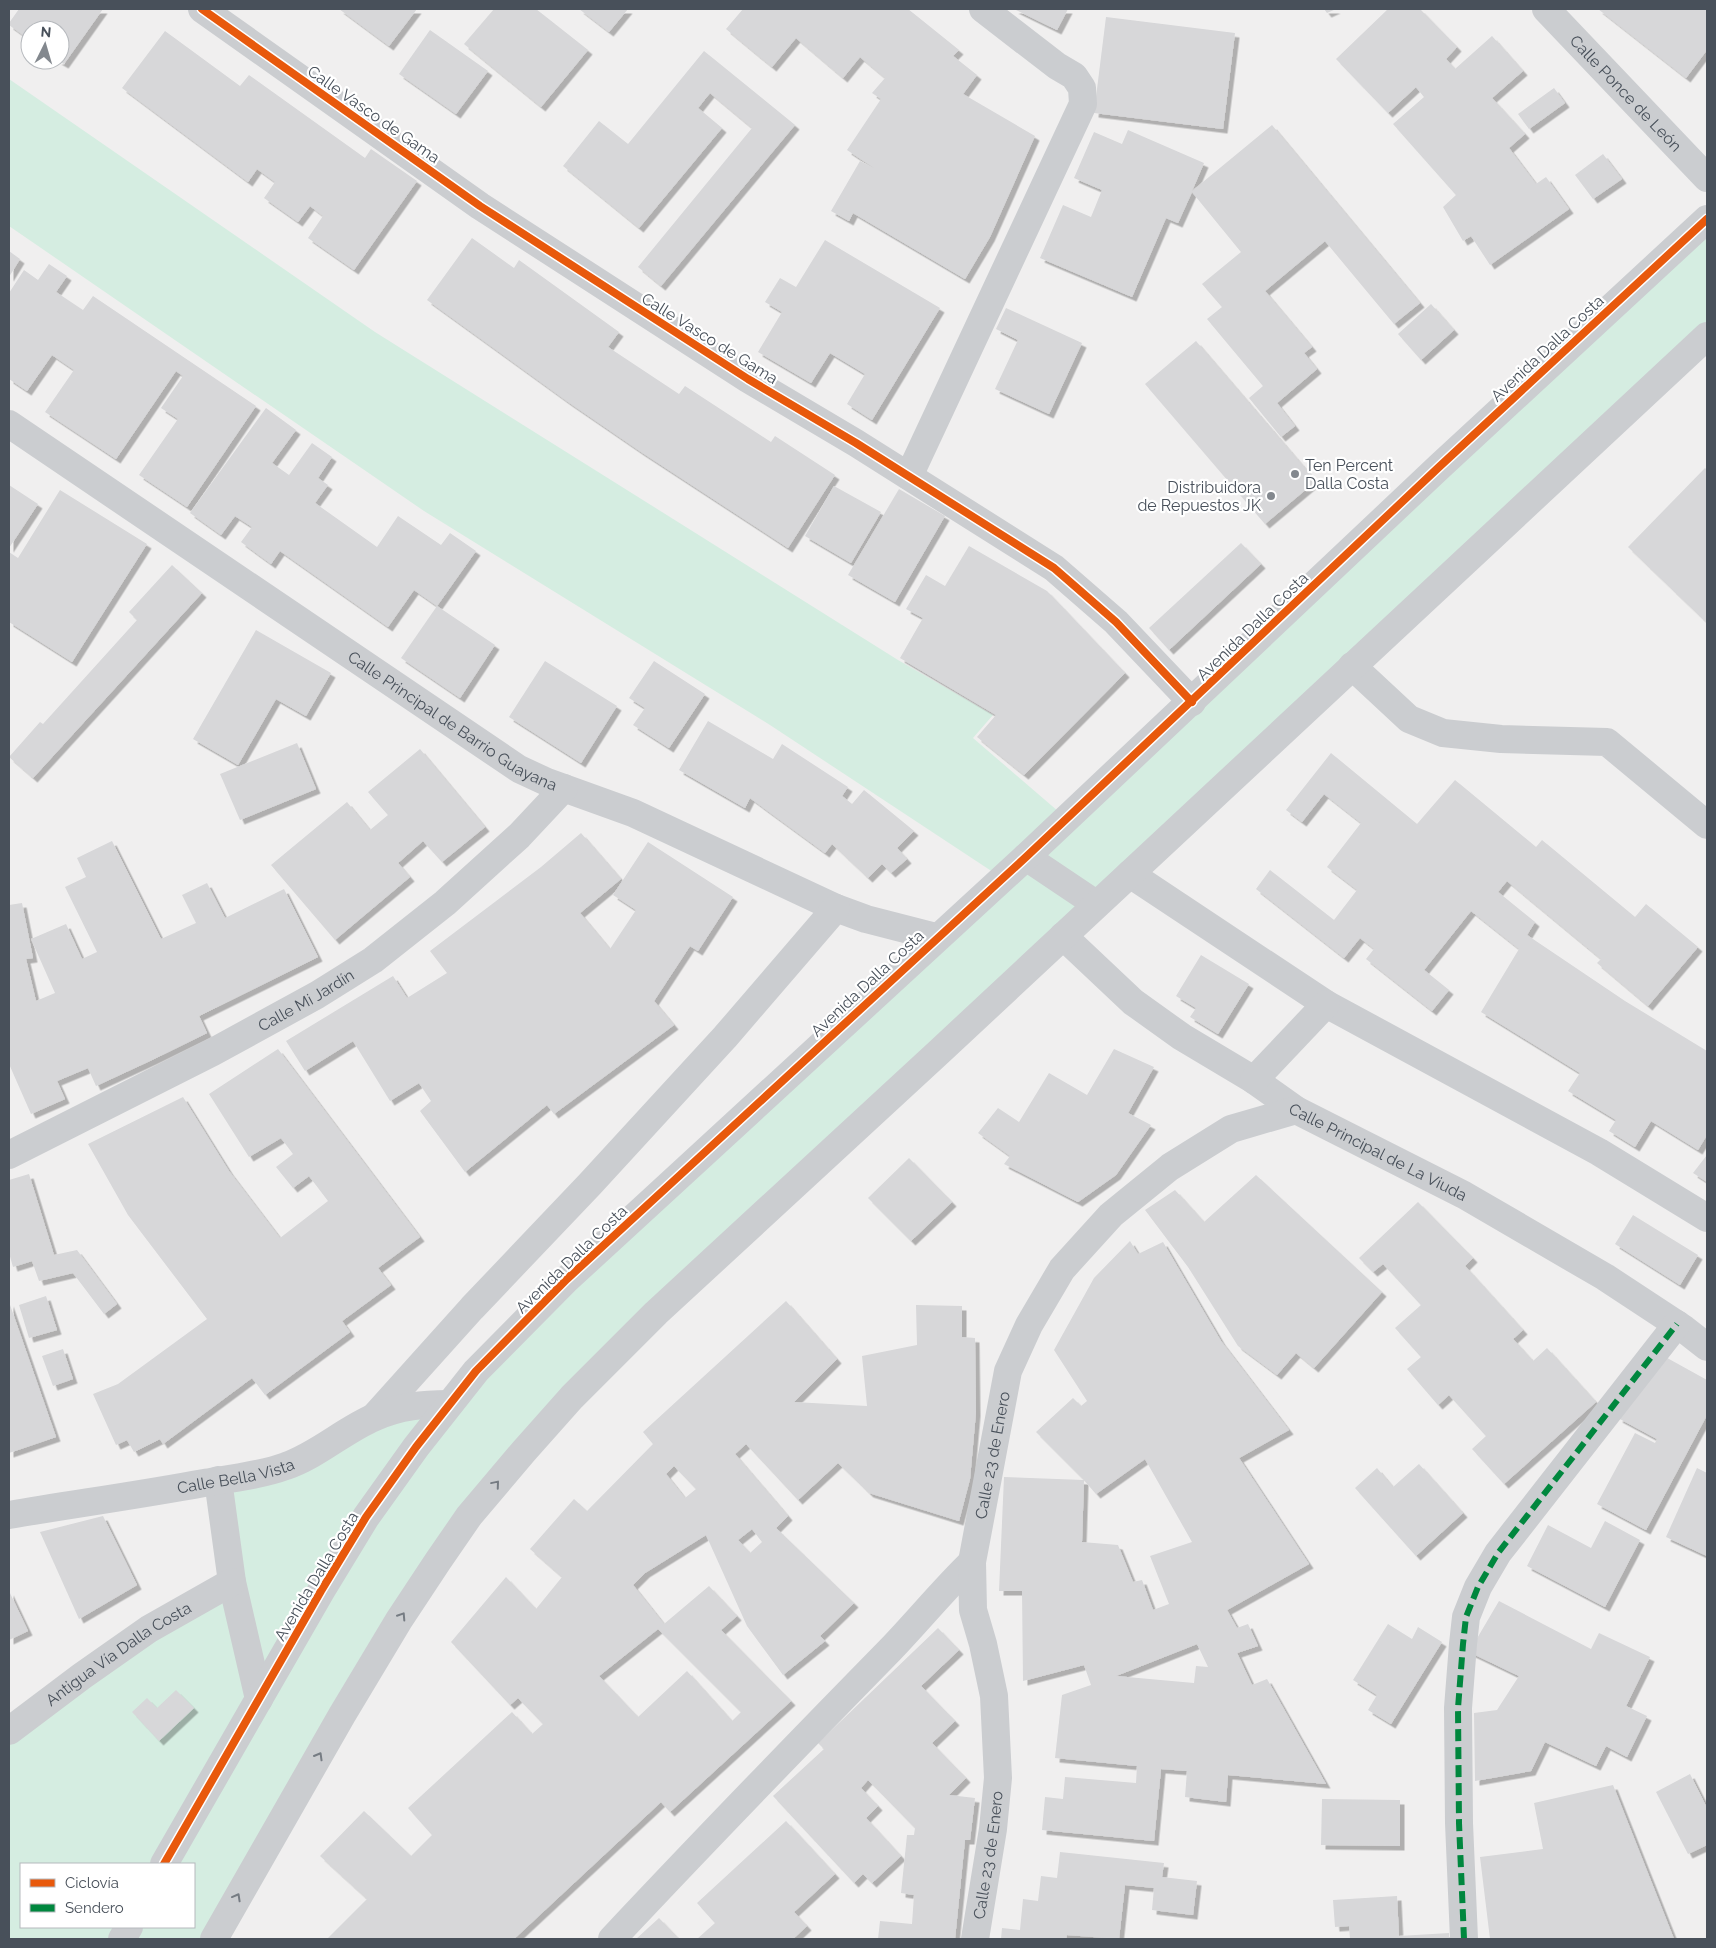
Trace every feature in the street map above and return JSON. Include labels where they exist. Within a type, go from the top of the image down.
[{"type":"street","name":"Calle Vasco de Gama","points":[[202,9],[480,206],[748,379],[909,476],[1054,568],[1116,622],[1192,702]]},
{"type":"street","points":[[909,476],[1083,104],[1082,88],[1074,76],[1057,66],[983,9]]},
{"type":"street","name":"Calle Ponce de León","points":[[1546,9],[1707,178]]},
{"type":"street","name":"Avenida Dalla Costa","points":[[165,1863],[366,1518],[416,1447],[476,1371],[567,1279],[936,937],[1026,857],[1439,467],[1707,219]]},
{"type":"street","points":[[214,1939],[399,1620],[469,1516],[572,1397],[656,1313],[939,1052],[1707,336]]},
{"type":"street","name":"Calle Principal de Barrio Guayana","points":[[9,424],[519,769],[632,813],[836,908],[866,919],[936,937]]},
{"type":"street","points":[[1352,666],[1409,720],[1443,733],[1501,738],[1607,742],[1707,825]]},
{"type":"street","name":"Calle Mi Jardín","points":[[9,1155],[213,1052],[318,995],[373,960],[445,903],[519,836],[564,788]]},
{"type":"street","points":[[1026,857],[1096,904]]},
{"type":"street","points":[[1130,874],[1326,1004],[1599,1152],[1707,1218]]},
{"type":"street","points":[[374,1417],[472,1308],[712,1052],[836,908]]},
{"type":"street","name":"Calle Principal de La Viuda","points":[[1062,936],[1133,1002],[1182,1037],[1254,1080],[1296,1110],[1464,1195],[1605,1277],[1677,1324],[1707,1347]]},
{"type":"street","points":[[1254,1080],[1326,1004]]},
{"type":"street","name":"Calle 23 de Enero","points":[[975,1939],[993,1829],[998,1778],[994,1696],[984,1644],[973,1610],[972,1562],[1008,1371],[1028,1325],[1062,1269],[1111,1215],[1170,1167],[1231,1129],[1296,1110]]},
{"type":"street","points":[[1464,1939],[1459,1823],[1458,1708],[1462,1644],[1466,1617],[1478,1587],[1498,1553],[1677,1324]]},
{"type":"street","name":"Calle Bella Vista","points":[[9,1515],[218,1480],[286,1466],[324,1447],[374,1417],[398,1408],[423,1404],[449,1404]]},
{"type":"street","points":[[218,1480],[232,1582],[259,1699]]},
{"type":"street","points":[[612,1939],[700,1844],[910,1629],[945,1588],[972,1562]]},
{"type":"street","name":"Antigua Vía Dalla Costa","points":[[9,1731],[149,1629],[232,1582]]},
{"type":"street","points":[[122,1939],[128,1928]]},
{"type":"green space","points":[[9,79],[375,332],[898,660],[993,715],[973,738],[1066,818],[1707,219],[1707,336],[939,1052],[469,1516],[214,1939],[9,1939],[9,1731],[232,1582],[218,1480],[449,1404],[1002,878],[770,725],[424,511],[9,226]]},
{"type":"building","points":[[19,9],[103,9],[70,56],[70,20],[20,20],[20,33],[9,23]]},
{"type":"building","points":[[339,9],[417,9],[389,46]]},
{"type":"building","points":[[494,9],[536,9],[588,50],[541,107],[464,44]]},
{"type":"building","points":[[579,9],[628,9],[609,32]]},
{"type":"building","points":[[743,9],[908,9],[959,50],[953,56],[977,75],[963,94],[1035,136],[990,237],[965,279],[853,213],[849,221],[831,211],[860,161],[874,168],[847,150],[881,99],[872,93],[885,78],[860,57],[843,78],[796,38],[772,67],[726,29]]},
{"type":"building","points":[[1014,9],[1068,9],[1057,30]]},
{"type":"building","points":[[1324,9],[1336,9],[1327,13]]},
{"type":"building","points":[[1388,9],[1420,9],[1457,47],[1446,59],[1455,69],[1492,36],[1523,71],[1492,98],[1525,134],[1509,148],[1536,184],[1546,177],[1569,209],[1490,265],[1471,236],[1463,241],[1443,207],[1456,195],[1393,124],[1424,97],[1416,87],[1388,113],[1336,59]]},
{"type":"building","points":[[1598,9],[1707,9],[1707,50],[1686,78]]},
{"type":"building","points":[[1106,17],[1235,33],[1223,129],[1094,113]]},
{"type":"building","points":[[430,30],[488,71],[456,114],[399,74]]},
{"type":"building","points":[[165,31],[240,86],[249,75],[365,158],[371,149],[417,181],[354,270],[308,238],[323,216],[310,206],[298,222],[264,198],[275,182],[257,169],[248,182],[122,88]]},
{"type":"building","points":[[704,51],[795,125],[661,286],[638,267],[752,128],[710,93],[698,108],[722,128],[639,228],[563,166],[599,121],[628,144]]},
{"type":"building","points":[[1554,88],[1565,103],[1529,129],[1518,114]]},
{"type":"building","points":[[1272,125],[1420,303],[1394,324],[1325,241],[1265,291],[1312,347],[1304,353],[1317,369],[1277,403],[1295,426],[1281,437],[1249,398],[1263,386],[1207,319],[1222,307],[1202,284],[1241,252],[1192,192],[1178,223],[1166,218],[1132,297],[1040,258],[1063,205],[1091,217],[1102,190],[1074,178],[1094,132],[1122,144],[1128,130],[1204,163],[1192,191]]},
{"type":"building","points":[[1603,154],[1622,179],[1593,199],[1575,175]]},
{"type":"building","points":[[472,238],[514,268],[519,260],[619,332],[608,347],[679,394],[685,386],[771,442],[775,436],[835,475],[788,548],[568,402],[427,300]]},
{"type":"building","points":[[825,240],[940,308],[872,420],[847,404],[865,374],[830,353],[811,383],[758,352],[782,312],[765,302],[780,278],[796,287]]},
{"type":"building","points":[[9,251],[20,259],[9,277]]},
{"type":"building","points":[[49,264],[67,276],[56,292],[83,310],[93,296],[256,406],[187,507],[139,475],[178,419],[161,408],[183,376],[176,371],[116,459],[45,412],[74,370],[52,355],[27,391],[9,379],[9,293],[24,270],[38,280]]},
{"type":"building","points":[[1431,304],[1454,330],[1421,360],[1398,334]]},
{"type":"building","points":[[1006,308],[1082,343],[1049,414],[995,389],[1018,340],[996,329]]},
{"type":"building","points":[[1196,341],[1316,481],[1265,524],[1145,384]]},
{"type":"building","points":[[266,408],[296,430],[272,463],[289,475],[312,443],[332,457],[318,478],[328,485],[315,503],[377,547],[398,516],[441,545],[450,533],[476,551],[437,606],[414,590],[388,627],[280,551],[271,564],[241,542],[252,527],[235,516],[221,535],[190,513]]},
{"type":"building","points":[[1705,468],[1707,470],[1707,623],[1628,547]]},
{"type":"building","points":[[9,485],[38,504],[9,548]]},
{"type":"building","points":[[834,486],[881,512],[851,563],[805,536]]},
{"type":"building","points":[[899,489],[945,516],[895,602],[848,575]]},
{"type":"building","points":[[60,490],[147,544],[72,662],[9,622],[9,552],[18,558]]},
{"type":"building","points":[[1241,543],[1261,564],[1169,650],[1149,628]]},
{"type":"building","points":[[969,546],[1047,591],[1125,673],[1024,775],[977,737],[996,715],[900,658],[923,618],[906,609],[926,575],[945,586]]},
{"type":"building","points":[[172,565],[202,593],[33,778],[9,757],[40,722],[43,724],[137,620],[129,612]]},
{"type":"building","points":[[437,606],[495,645],[460,698],[401,658]]},
{"type":"building","points":[[256,630],[331,673],[306,716],[276,699],[238,765],[193,739]]},
{"type":"building","points":[[545,661],[617,706],[581,763],[509,717]]},
{"type":"building","points":[[654,661],[705,694],[669,748],[633,725],[645,708],[629,698]]},
{"type":"building","points":[[708,721],[773,759],[782,744],[848,787],[842,796],[852,804],[864,790],[914,831],[897,848],[907,859],[891,873],[882,864],[868,878],[832,844],[825,853],[750,798],[745,808],[679,770]]},
{"type":"building","points":[[297,743],[316,789],[240,820],[220,774]]},
{"type":"building","points":[[420,749],[485,827],[442,862],[423,841],[398,863],[410,877],[335,940],[271,865],[347,802],[370,830],[388,815],[368,792]]},
{"type":"building","points":[[1331,753],[1417,824],[1455,780],[1536,847],[1542,840],[1635,917],[1646,904],[1698,947],[1648,1006],[1597,963],[1601,959],[1507,881],[1498,892],[1535,922],[1527,935],[1625,1001],[1707,1051],[1707,1135],[1698,1150],[1651,1121],[1635,1147],[1609,1131],[1616,1120],[1568,1091],[1580,1073],[1481,1012],[1519,949],[1471,911],[1424,970],[1449,990],[1432,1011],[1366,959],[1374,949],[1360,938],[1344,958],[1256,889],[1270,870],[1334,920],[1357,890],[1327,867],[1361,823],[1324,794],[1302,822],[1286,810]]},
{"type":"building","points":[[581,833],[621,879],[580,913],[610,949],[636,910],[613,895],[648,842],[733,897],[698,951],[690,946],[654,1001],[674,1025],[554,1114],[547,1105],[465,1172],[420,1111],[431,1101],[419,1083],[390,1101],[353,1041],[305,1071],[286,1041],[393,976],[407,998],[447,973],[430,951],[541,867]]},
{"type":"building","points":[[112,841],[161,939],[196,923],[182,895],[207,883],[225,918],[284,889],[318,957],[199,1016],[207,1033],[152,1060],[96,1086],[88,1068],[57,1081],[65,1099],[31,1114],[9,1064],[9,905],[22,903],[33,958],[26,959],[36,1001],[55,993],[31,939],[66,924],[82,959],[97,952],[65,887],[86,877],[77,858]]},
{"type":"building","points":[[1201,955],[1249,984],[1218,1034],[1190,1017],[1196,1008],[1176,996]]},
{"type":"building","points":[[278,1049],[420,1237],[378,1268],[391,1285],[342,1321],[350,1332],[265,1395],[252,1378],[163,1444],[160,1439],[134,1452],[127,1440],[116,1445],[93,1394],[118,1384],[207,1319],[128,1215],[88,1144],[183,1097],[229,1171],[280,1238],[328,1201],[309,1176],[293,1188],[276,1167],[293,1154],[281,1138],[249,1157],[209,1094]]},
{"type":"building","points":[[1114,1049],[1154,1067],[1128,1113],[1151,1125],[1116,1175],[1078,1202],[1004,1164],[1010,1156],[978,1133],[998,1108],[1019,1122],[1049,1073],[1087,1095]]},
{"type":"building","points":[[1707,1155],[1707,1182],[1693,1173]]},
{"type":"building","points":[[909,1158],[952,1202],[911,1241],[868,1198]]},
{"type":"building","points":[[29,1174],[54,1255],[77,1250],[117,1304],[104,1314],[73,1273],[39,1281],[32,1261],[13,1267],[9,1253],[9,1180]]},
{"type":"building","points":[[1256,1175],[1382,1292],[1314,1368],[1296,1353],[1277,1375],[1238,1346],[1188,1267],[1145,1210],[1175,1190],[1204,1222]]},
{"type":"building","points":[[1418,1202],[1473,1258],[1465,1266],[1523,1330],[1513,1339],[1533,1361],[1547,1348],[1596,1402],[1504,1484],[1472,1449],[1486,1436],[1449,1395],[1438,1405],[1407,1369],[1421,1357],[1395,1328],[1421,1305],[1383,1264],[1373,1272],[1359,1258]]},
{"type":"building","points":[[1633,1215],[1698,1255],[1680,1285],[1615,1244]]},
{"type":"building","points":[[1130,1241],[1138,1254],[1163,1242],[1221,1341],[1289,1430],[1239,1458],[1309,1564],[1227,1610],[1237,1628],[1248,1624],[1258,1646],[1237,1653],[1252,1685],[1267,1679],[1326,1784],[1228,1775],[1226,1802],[1185,1797],[1187,1771],[1161,1769],[1154,1841],[1042,1830],[1045,1797],[1063,1799],[1065,1777],[1136,1783],[1137,1766],[1055,1758],[1062,1695],[1091,1685],[1084,1665],[1023,1681],[1022,1591],[999,1591],[1004,1477],[1084,1480],[1036,1432],[1073,1398],[1081,1406],[1087,1401],[1054,1350],[1094,1278]],"holes":[[[1145,1459],[1192,1542],[1150,1556],[1169,1604],[1153,1610],[1142,1580],[1133,1582],[1118,1545],[1082,1542],[1084,1480],[1096,1494]],[[1197,1644],[1208,1667],[1196,1666],[1194,1683],[1116,1676]]]},
{"type":"building","points":[[46,1296],[57,1330],[29,1338],[19,1305]]},
{"type":"building","points":[[786,1301],[837,1359],[794,1402],[867,1406],[862,1356],[917,1345],[916,1305],[962,1306],[962,1337],[975,1338],[976,1412],[970,1479],[959,1521],[869,1493],[838,1463],[798,1500],[746,1444],[735,1454],[788,1516],[776,1528],[854,1603],[820,1636],[825,1641],[783,1675],[747,1626],[706,1535],[645,1573],[633,1585],[664,1624],[709,1586],[737,1616],[721,1630],[791,1701],[670,1812],[661,1802],[514,1939],[327,1939],[367,1899],[320,1856],[364,1811],[411,1856],[432,1835],[408,1808],[512,1712],[532,1734],[543,1724],[518,1698],[510,1705],[451,1642],[506,1577],[536,1609],[562,1577],[530,1549],[574,1499],[587,1511],[653,1444],[643,1432]],"holes":[[[674,1466],[696,1489],[685,1498],[666,1474]],[[752,1529],[762,1542],[750,1553],[738,1540]],[[658,1629],[741,1712],[732,1721],[687,1671],[638,1717],[599,1676]]]},
{"type":"building","points":[[9,1302],[56,1437],[9,1453]]},
{"type":"building","points":[[63,1349],[73,1379],[53,1386],[42,1356]]},
{"type":"building","points":[[1660,1354],[1707,1380],[1707,1415],[1646,1530],[1597,1504],[1635,1433],[1655,1443],[1657,1439],[1618,1418]]},
{"type":"building","points":[[1419,1464],[1463,1513],[1416,1556],[1355,1488],[1377,1468],[1393,1487]]},
{"type":"building","points":[[1697,1468],[1707,1473],[1707,1556],[1666,1537]]},
{"type":"building","points":[[103,1516],[137,1585],[79,1619],[40,1532]]},
{"type":"building","points":[[1605,1521],[1640,1540],[1605,1607],[1527,1566],[1548,1525],[1591,1548]]},
{"type":"building","points":[[9,1591],[28,1631],[9,1640]]},
{"type":"building","points":[[1499,1601],[1591,1649],[1599,1633],[1650,1657],[1626,1706],[1647,1716],[1627,1757],[1606,1746],[1596,1766],[1545,1742],[1531,1771],[1475,1781],[1474,1713],[1497,1710],[1519,1676],[1469,1652]]},
{"type":"building","points":[[1388,1624],[1412,1639],[1418,1627],[1442,1642],[1391,1724],[1368,1710],[1377,1695],[1353,1680]]},
{"type":"building","points":[[938,1628],[959,1650],[921,1686],[955,1721],[932,1743],[966,1778],[949,1795],[975,1798],[970,1840],[965,1840],[955,1939],[878,1939],[880,1921],[912,1924],[914,1895],[901,1893],[907,1835],[914,1835],[915,1828],[868,1780],[861,1788],[878,1806],[866,1818],[901,1856],[872,1883],[863,1874],[854,1883],[773,1796],[824,1749],[818,1743]]},
{"type":"building","points":[[176,1690],[194,1708],[159,1741],[132,1712],[147,1698],[157,1708]]},
{"type":"building","points":[[1690,1774],[1707,1808],[1707,1845],[1688,1854],[1656,1792]]},
{"type":"building","points":[[1613,1785],[1674,1939],[1490,1939],[1480,1857],[1543,1849],[1534,1803]]},
{"type":"building","points":[[1322,1799],[1400,1800],[1400,1846],[1321,1845]]},
{"type":"building","points":[[786,1821],[835,1874],[794,1912],[807,1926],[793,1939],[697,1939],[715,1923],[697,1903]]},
{"type":"building","points":[[1060,1852],[1164,1863],[1162,1877],[1197,1881],[1193,1915],[1152,1910],[1154,1888],[1125,1885],[1119,1939],[1067,1935],[1066,1939],[1001,1939],[1002,1928],[1020,1930],[1023,1899],[1038,1901],[1041,1876],[1057,1878]]},
{"type":"building","points":[[1397,1896],[1399,1936],[1449,1933],[1449,1939],[1350,1939],[1349,1926],[1335,1927],[1333,1900]]},
{"type":"building","points":[[659,1918],[679,1939],[636,1939]]},
{"type":"marked path","points":[[1464,1939],[1459,1823],[1458,1708],[1466,1617],[1478,1587],[1498,1553],[1677,1324]]},
{"type":"cycle path","points":[[202,9],[480,206],[748,379],[856,443],[1054,568],[1116,622],[1192,702]]},
{"type":"cycle path","points":[[165,1863],[321,1591],[366,1517],[416,1447],[476,1371],[567,1279],[1026,857],[1439,467],[1707,219]]},
{"type":"place","name":"Ten Percent Dalla Costa","points":[[1295,474]]},
{"type":"place","name":"Distribuidora de Repuestos JK","points":[[1271,496]]}]
